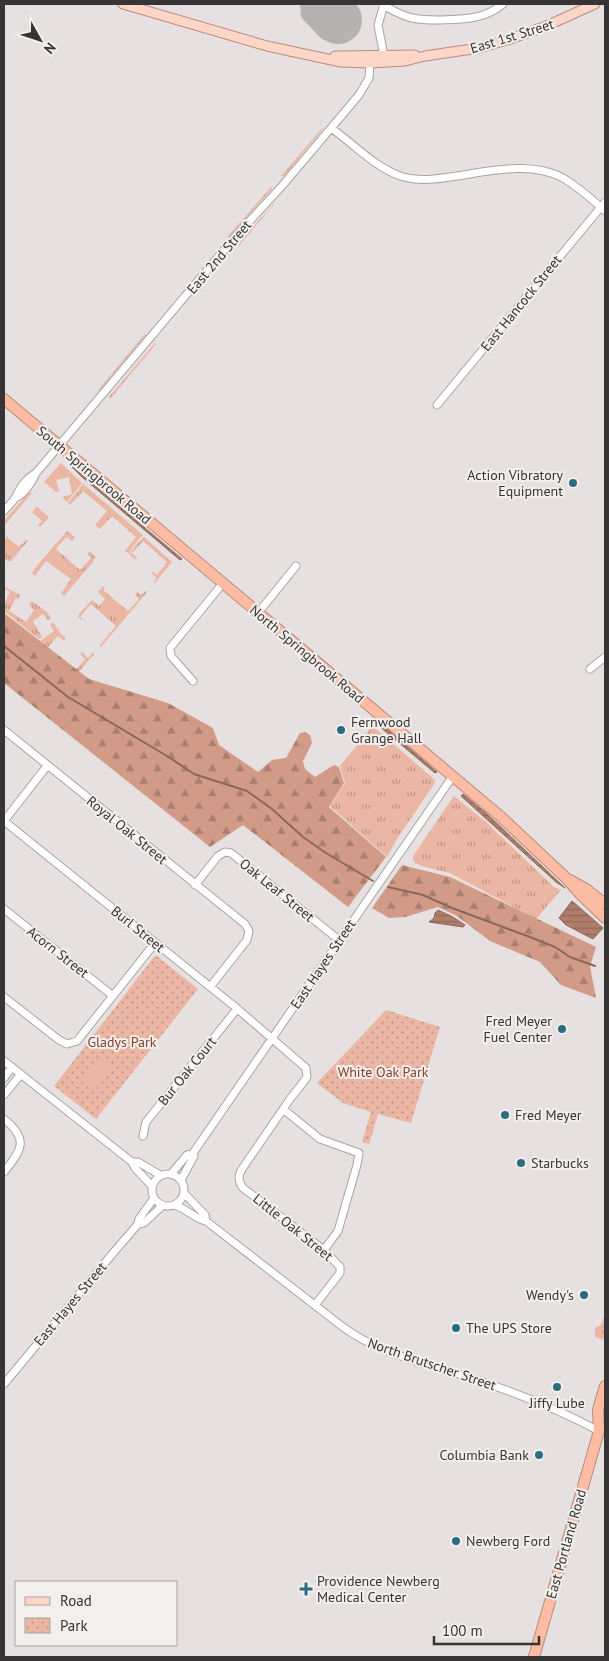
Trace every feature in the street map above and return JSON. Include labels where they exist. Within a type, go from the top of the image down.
[{"type":"highway","name":"South Springbrook Road","points":[[4,399],[184,551]]},
{"type":"highway","name":"North Springbrook Road","points":[[184,551],[500,816],[565,877],[581,896],[605,918]]},
{"type":"highway","name":"North Springbrook Road","points":[[565,877],[586,889],[605,906]]},
{"type":"highway","points":[[581,896],[588,896],[604,909],[605,906]]},
{"type":"highway","name":"East Portland Road","points":[[599,1431],[598,1410],[605,1386]]},
{"type":"highway","name":"East Portland Road","points":[[534,1657],[599,1431],[605,1422]]},
{"type":"main road","points":[[123,4],[267,46],[326,57]]},
{"type":"main road","name":"East 1st Street","points":[[326,57],[340,62],[405,61],[479,48],[560,21],[595,4]]},
{"type":"main road","name":"East 1st Street","points":[[326,57],[425,56]]},
{"type":"street","points":[[384,56],[378,25],[383,5],[406,16],[421,20],[466,20],[484,16],[503,4]]},
{"type":"street","name":"East 2nd Street","points":[[4,511],[34,480],[36,474],[235,238],[332,128],[362,90],[368,78],[370,63]]},
{"type":"street","points":[[332,128],[382,168],[410,178],[420,180],[437,179],[506,170],[534,169],[555,175],[579,188],[604,207]]},
{"type":"street","name":"East Hancock Street","points":[[437,405],[604,207]]},
{"type":"street","points":[[258,613],[296,566]]},
{"type":"street","points":[[193,681],[171,656],[170,648],[222,584]]},
{"type":"street","points":[[590,669],[605,657]]},
{"type":"street","name":"Royal Oak Street","points":[[4,730],[245,924],[249,931],[247,940],[210,987]]},
{"type":"street","points":[[4,821],[47,766]]},
{"type":"street","name":"East Hayes Street","points":[[181,1180],[194,1153],[453,776]]},
{"type":"street","name":"Burl Street","points":[[4,821],[304,1065],[308,1072],[305,1080],[283,1109]]},
{"type":"street","name":"Oak Leaf Street","points":[[196,885],[218,856],[225,852],[231,853],[339,940]]},
{"type":"street","name":"Acorn Street","points":[[4,909],[113,996]]},
{"type":"street","points":[[4,997],[59,1040],[67,1044],[77,1041],[155,943]]},
{"type":"street","name":"Bur Oak Court","points":[[143,1136],[146,1122],[237,1009]]},
{"type":"street","points":[[4,1061],[132,1162],[135,1168],[152,1186]]},
{"type":"street","points":[[4,1078],[12,1067]]},
{"type":"street","points":[[4,1095],[21,1074]]},
{"type":"street","points":[[283,1109],[320,1139],[358,1153],[357,1165],[338,1231],[324,1250]]},
{"type":"street","name":"Little Oak Street","points":[[283,1109],[239,1174],[239,1179],[244,1188],[324,1250],[340,1266],[340,1273],[315,1305]]},
{"type":"street","points":[[4,1119],[15,1128],[20,1139],[20,1149],[4,1172]]},
{"type":"street","name":"East Hayes Street","points":[[171,1174],[187,1155],[194,1153]]},
{"type":"street","points":[[132,1162],[138,1162],[160,1175],[171,1174],[181,1180],[184,1185],[184,1193],[179,1202],[174,1205],[163,1206],[154,1198],[152,1186],[160,1175]]},
{"type":"street","name":"North Brutscher Street","points":[[184,1193],[205,1215],[206,1221]]},
{"type":"street","name":"East Hayes Street","points":[[4,1384],[138,1224],[139,1219],[154,1198]]},
{"type":"street","name":"North Brutscher Street","points":[[174,1205],[181,1206],[201,1220],[206,1221],[354,1336],[372,1345],[501,1388],[580,1421],[599,1431]]},
{"type":"street","name":"East Hayes Street","points":[[138,1224],[144,1223],[163,1206]]},
{"type":"green space","points":[[323,127],[284,176],[281,176]]},
{"type":"green space","points":[[273,185],[272,189],[227,237]]},
{"type":"green space","points":[[279,198],[238,247],[238,244]]},
{"type":"green space","points":[[146,335],[100,390],[99,389]]},
{"type":"green space","points":[[156,344],[110,399],[109,397]]},
{"type":"green space","points":[[61,463],[82,483],[67,502],[62,497],[72,494],[69,477],[56,480],[59,491],[56,492],[44,482]]},
{"type":"green space","points":[[83,484],[143,535],[133,546],[129,554],[125,551],[136,537],[112,516],[100,529],[95,525],[107,511],[83,491],[70,505],[68,503]]},
{"type":"green space","points":[[29,492],[32,493],[4,526],[4,521]]},
{"type":"green space","points":[[37,507],[49,517],[40,527],[38,525],[42,521],[32,512]]},
{"type":"green space","points":[[67,531],[75,537],[72,541],[66,537],[56,549],[80,570],[91,558],[87,554],[90,551],[96,558],[93,559],[93,562],[64,596],[61,593],[71,579],[46,561],[35,576],[32,574],[34,569]]},
{"type":"green space","points":[[8,536],[19,547],[27,539],[28,541],[10,562],[4,559],[4,541]]},
{"type":"green space","points":[[144,537],[172,562],[153,585],[157,578],[151,573],[153,572],[157,575],[167,562],[143,541],[132,553],[137,558],[136,560],[130,555],[134,547]]},
{"type":"green space","points":[[103,586],[105,588],[103,590],[128,611],[139,599],[135,595],[137,592],[141,595],[148,591],[100,648],[100,645],[116,626],[91,604],[80,617],[85,622],[78,617],[92,600],[99,606],[105,599],[98,592]]},
{"type":"green space","points":[[5,587],[20,595],[19,599],[16,598],[9,611],[26,622],[34,610],[29,605],[32,601],[48,613],[51,618],[48,620],[43,614],[33,621],[42,637],[39,639],[4,611],[4,605],[10,592]]},
{"type":"green space","points":[[4,613],[89,679],[168,703],[213,728],[219,745],[258,772],[272,760],[286,758],[300,733],[305,732],[310,735],[312,743],[303,761],[305,769],[315,777],[334,765],[339,767],[344,783],[329,807],[386,857],[348,907],[243,825],[210,847],[4,683]]},
{"type":"green space","points":[[53,622],[66,638],[64,641],[58,636],[48,647],[40,641],[54,631],[50,625]]},
{"type":"green space","points":[[82,652],[88,658],[95,653],[77,674],[74,672],[85,659],[80,654]]},
{"type":"green space","points":[[371,728],[375,728],[435,780],[435,783],[387,857],[330,806],[345,783],[340,766]]},
{"type":"green space","points":[[454,796],[485,821],[554,887],[561,890],[536,919],[450,873],[425,867],[415,863],[413,860],[413,856]]},
{"type":"green space","points":[[402,865],[450,877],[596,947],[590,966],[596,998],[561,985],[540,962],[490,941],[457,916],[438,907],[405,917],[389,918],[372,908]]},
{"type":"green space","name":"Gladys Park","points":[[157,956],[198,989],[96,1119],[54,1086],[154,957]]},
{"type":"green space","name":"White Oak Park","points":[[386,1010],[440,1027],[411,1123],[378,1114],[369,1144],[362,1142],[371,1112],[343,1103],[317,1083]]},
{"type":"green space","points":[[100,1058],[113,1068],[95,1091],[82,1082]]},
{"type":"green space","points":[[605,1314],[605,1340],[595,1337],[595,1328],[601,1325]]},
{"type":"shaded area","points":[[69,464],[182,559],[180,560]]},
{"type":"shaded area","points":[[375,719],[437,772],[435,773],[373,721]]},
{"type":"shaded area","points":[[463,794],[486,813],[565,888],[461,796]]},
{"type":"shaded area","points":[[572,901],[603,928],[593,939],[566,925],[559,918]]},
{"type":"shaded area","points":[[438,910],[465,925],[463,927],[429,922],[434,918]]},
{"type":"waterway","points":[[4,646],[68,697],[194,774],[247,791],[272,809],[303,837],[373,881]]},
{"type":"waterway","points":[[388,887],[423,895],[555,947],[570,957],[595,966]]},
{"type":"taxiway","points":[[312,4],[310,13],[327,31],[331,31],[337,26],[338,20]]},
{"type":"runway","points":[[324,4],[338,20]]},
{"type":"place","name":"Action Vibratory Equipment","points":[[573,483]]},
{"type":"place","name":"Fernwood Grange Hall","points":[[341,730]]},
{"type":"place","name":"Fred Meyer Fuel Center","points":[[562,1029]]},
{"type":"place","name":"Fred Meyer","points":[[505,1115]]},
{"type":"place","name":"Starbucks","points":[[521,1163]]},
{"type":"place","name":"Wendy's","points":[[584,1295]]},
{"type":"place","name":"The UPS Store","points":[[456,1328]]},
{"type":"place","name":"Jiffy Lube","points":[[557,1387]]},
{"type":"place","name":"Columbia Bank","points":[[539,1455]]},
{"type":"place","name":"Newberg Ford","points":[[456,1541]]},
{"type":"place","name":"Providence Newberg Medical Center","points":[[306,1589]]}]
